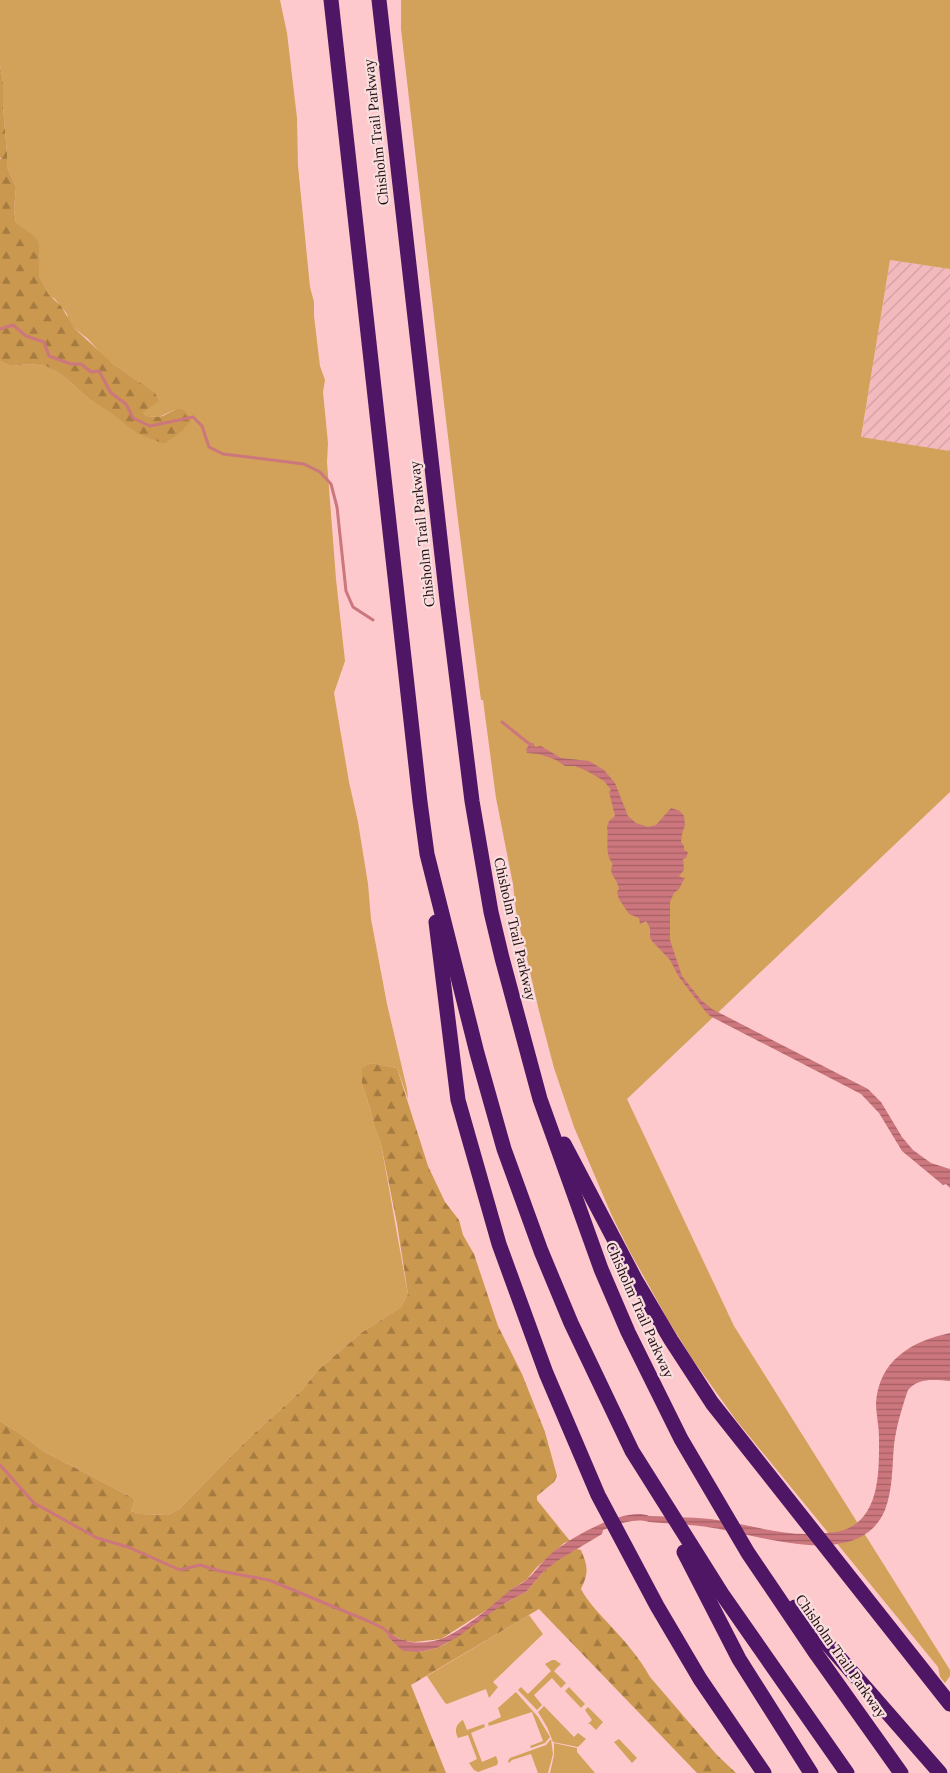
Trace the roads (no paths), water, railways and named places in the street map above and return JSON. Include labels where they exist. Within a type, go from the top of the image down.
[{"type":"highway","name":"Chisholm Trail Parkway","points":[[331,0],[427,854],[477,1054],[504,1149],[541,1251],[571,1323],[632,1451],[696,1556],[846,1773]]},
{"type":"highway","name":"Chisholm Trail Parkway","points":[[379,0],[447,600],[474,810],[491,912],[540,1099],[601,1269],[628,1332],[680,1439],[748,1553],[901,1773]]},
{"type":"highway","points":[[427,854],[458,1100],[476,1168],[522,1312],[562,1414],[598,1495],[657,1606],[700,1679],[764,1773]]},
{"type":"highway","points":[[540,1099],[635,1279],[671,1340],[712,1403],[950,1704]]},
{"type":"highway","points":[[632,1451],[739,1659],[811,1773]]},
{"type":"highway","points":[[748,1553],[940,1773]]},
{"type":"waterway","points":[[0,329],[13,325],[26,336],[44,342],[49,356],[71,364],[81,364],[91,372],[99,371],[111,393],[126,404],[133,418],[150,426],[193,417],[202,426],[209,447],[223,454],[304,464],[320,472],[331,484],[337,507],[346,591],[353,607],[373,620]]},
{"type":"waterway","points":[[502,722],[532,746]]},
{"type":"waterway","points":[[0,1465],[34,1503],[97,1538],[128,1547],[180,1570],[200,1565],[220,1571],[269,1580],[368,1621],[383,1628],[392,1636]]}]
